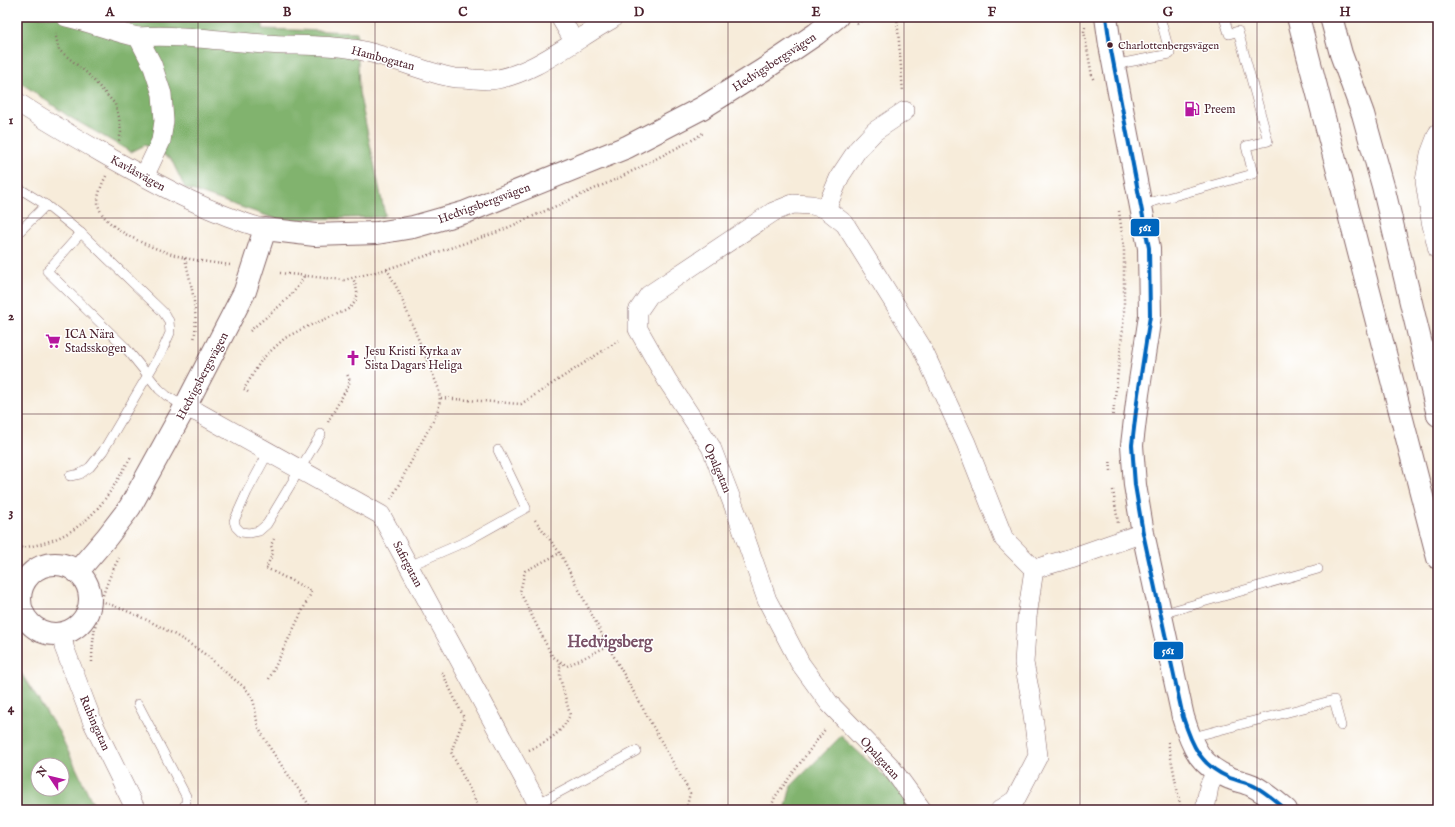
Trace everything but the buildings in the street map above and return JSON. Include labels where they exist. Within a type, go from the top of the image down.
[{"type":"main road","name":"Hedvigsbergsvägen","points":[[77,572],[130,507],[185,407],[245,291],[265,229],[314,235],[376,233],[413,227],[466,212],[627,147],[702,108],[775,62],[816,34],[837,17]]},
{"type":"main road","points":[[1106,17],[1149,248],[1150,316],[1132,445],[1135,485],[1143,533],[1184,717],[1189,738],[1195,750],[1204,762],[1216,772],[1250,785],[1270,796],[1286,810]]},
{"type":"main road","points":[[1298,17],[1438,558]]},
{"type":"main road","points":[[1331,17],[1341,54],[1363,114],[1383,186],[1438,415]]},
{"type":"main road","points":[[60,564],[77,572],[88,587],[90,599],[90,605],[86,616],[82,621],[73,629],[62,633],[44,632],[30,623],[23,614],[20,602],[20,584],[35,570],[47,565],[60,564]]},
{"type":"street","points":[[560,17],[574,41]]},
{"type":"street","name":"Hambogatan","points":[[60,24],[79,20],[138,37],[183,37],[353,49],[391,58],[455,78],[491,80],[508,76],[528,68],[612,19]]},
{"type":"street","points":[[138,37],[155,71],[162,94],[164,121],[161,141],[144,177]]},
{"type":"street","name":"Kavlåsvägen","points":[[17,102],[84,143],[174,193],[216,213],[265,229]]},
{"type":"street","points":[[826,209],[840,176],[858,149],[875,131],[905,111]]},
{"type":"street","points":[[1438,133],[1430,154],[1425,181],[1435,221],[1438,250]]},
{"type":"street","points":[[638,329],[638,311],[649,296],[772,212],[793,204],[812,205],[826,209],[845,224],[920,346],[966,443],[1004,539],[1034,568]]},
{"type":"street","name":"Opalgatan","points":[[638,329],[667,380],[711,447],[738,517],[767,600],[800,663],[829,703],[890,766],[922,810]]},
{"type":"street","points":[[185,407],[199,413],[381,515]]},
{"type":"street","name":"Safirgatan","points":[[381,515],[539,807]]},
{"type":"street","points":[[1034,568],[1071,558],[1143,533]]},
{"type":"street","points":[[1013,807],[1038,756],[1024,662],[1027,617],[1034,568]]},
{"type":"street","name":"Rubingatan","points":[[62,633],[64,647],[93,724],[136,810]]},
{"type":"street","points":[[1205,810],[1209,786],[1216,772]]},
{"type":"lane","points":[[1114,65],[1170,54],[1160,17]]},
{"type":"lane","points":[[1141,205],[1253,174],[1246,146],[1268,141],[1238,31],[1229,34],[1224,17]]},
{"type":"lane","points":[[17,187],[46,205],[82,234],[163,312],[170,321],[170,333],[162,351],[117,428],[90,467],[80,474],[70,476]]},
{"type":"lane","points":[[17,234],[46,205]]},
{"type":"lane","points":[[82,234],[47,271],[125,347],[159,389],[167,396],[185,407]]},
{"type":"lane","points":[[268,453],[247,492],[234,521],[240,532],[249,533],[259,531],[268,524],[321,434]]},
{"type":"lane","points":[[409,566],[467,541],[526,508],[498,450]]},
{"type":"lane","points":[[1161,614],[1318,569]]},
{"type":"lane","points":[[1189,738],[1334,700],[1341,726]]},
{"type":"lane","points":[[138,704],[186,796],[186,803],[182,810]]},
{"type":"lane","points":[[539,807],[636,751]]},
{"type":"path","points":[[897,17],[905,111]]},
{"type":"path","points":[[60,24],[59,50],[87,73],[115,104],[121,132],[118,143]]},
{"type":"path","points":[[106,174],[100,190],[98,203],[101,212],[116,228],[147,245],[185,258],[230,265]]},
{"type":"path","points":[[381,515],[433,421],[439,408],[441,398],[398,290],[387,270]]},
{"type":"path","points":[[244,335],[290,295],[301,283],[304,276],[280,273]]},
{"type":"path","points":[[248,392],[244,389],[262,359],[285,338],[353,306],[358,296],[353,278]]},
{"type":"path","points":[[441,398],[521,404],[638,329]]},
{"type":"path","points":[[321,434],[348,386],[350,381],[348,374]]},
{"type":"path","points":[[526,508],[560,553],[608,646],[690,793],[686,810]]},
{"type":"path","points":[[269,679],[312,591],[266,568],[273,553],[271,545],[275,538]]},
{"type":"path","points":[[560,553],[526,571],[520,592],[552,656],[567,666],[608,646]]},
{"type":"path","points":[[92,669],[93,643],[101,601],[113,568],[120,555]]},
{"type":"path","points":[[101,601],[122,608],[183,640],[207,656],[246,688],[252,697],[259,727],[273,752],[312,810]]},
{"type":"path","points":[[513,758],[537,747],[559,734],[566,725],[570,715],[560,678],[560,661]]},
{"type":"path","points":[[439,666],[464,718],[451,752],[480,810]]},
{"type":"path","points":[[770,810],[775,797],[838,712]]},
{"type":"path","points":[[1179,802],[1181,810]]},
{"type":"green space","points":[[17,17],[263,17],[263,29],[357,32],[359,92],[385,215],[381,217],[279,220],[185,188],[171,159],[145,145],[131,152],[68,116],[17,80]]},
{"type":"green space","points":[[17,667],[59,732],[96,810],[17,810]]},
{"type":"green space","points":[[841,736],[893,784],[918,810],[785,810],[791,786]]},
{"type":"transit line","name":"561","points":[[1106,17],[1149,248],[1150,316],[1132,445],[1135,485],[1143,533],[1183,717],[1194,746],[1205,761],[1220,773],[1258,788],[1286,810]]},
{"type":"place","name":"Charlottenbergsvägen","points":[[1110,45]]},
{"type":"place","name":"Preem","points":[[1192,109]]},
{"type":"place","name":"ICA Nära Stadsskogen","points":[[53,341]]},
{"type":"place","name":"Jesu Kristi Kyrka av Sista Dagars Heliga","points":[[353,358]]},
{"type":"district","name":"Hedvigsberg","points":[[610,641]]}]
